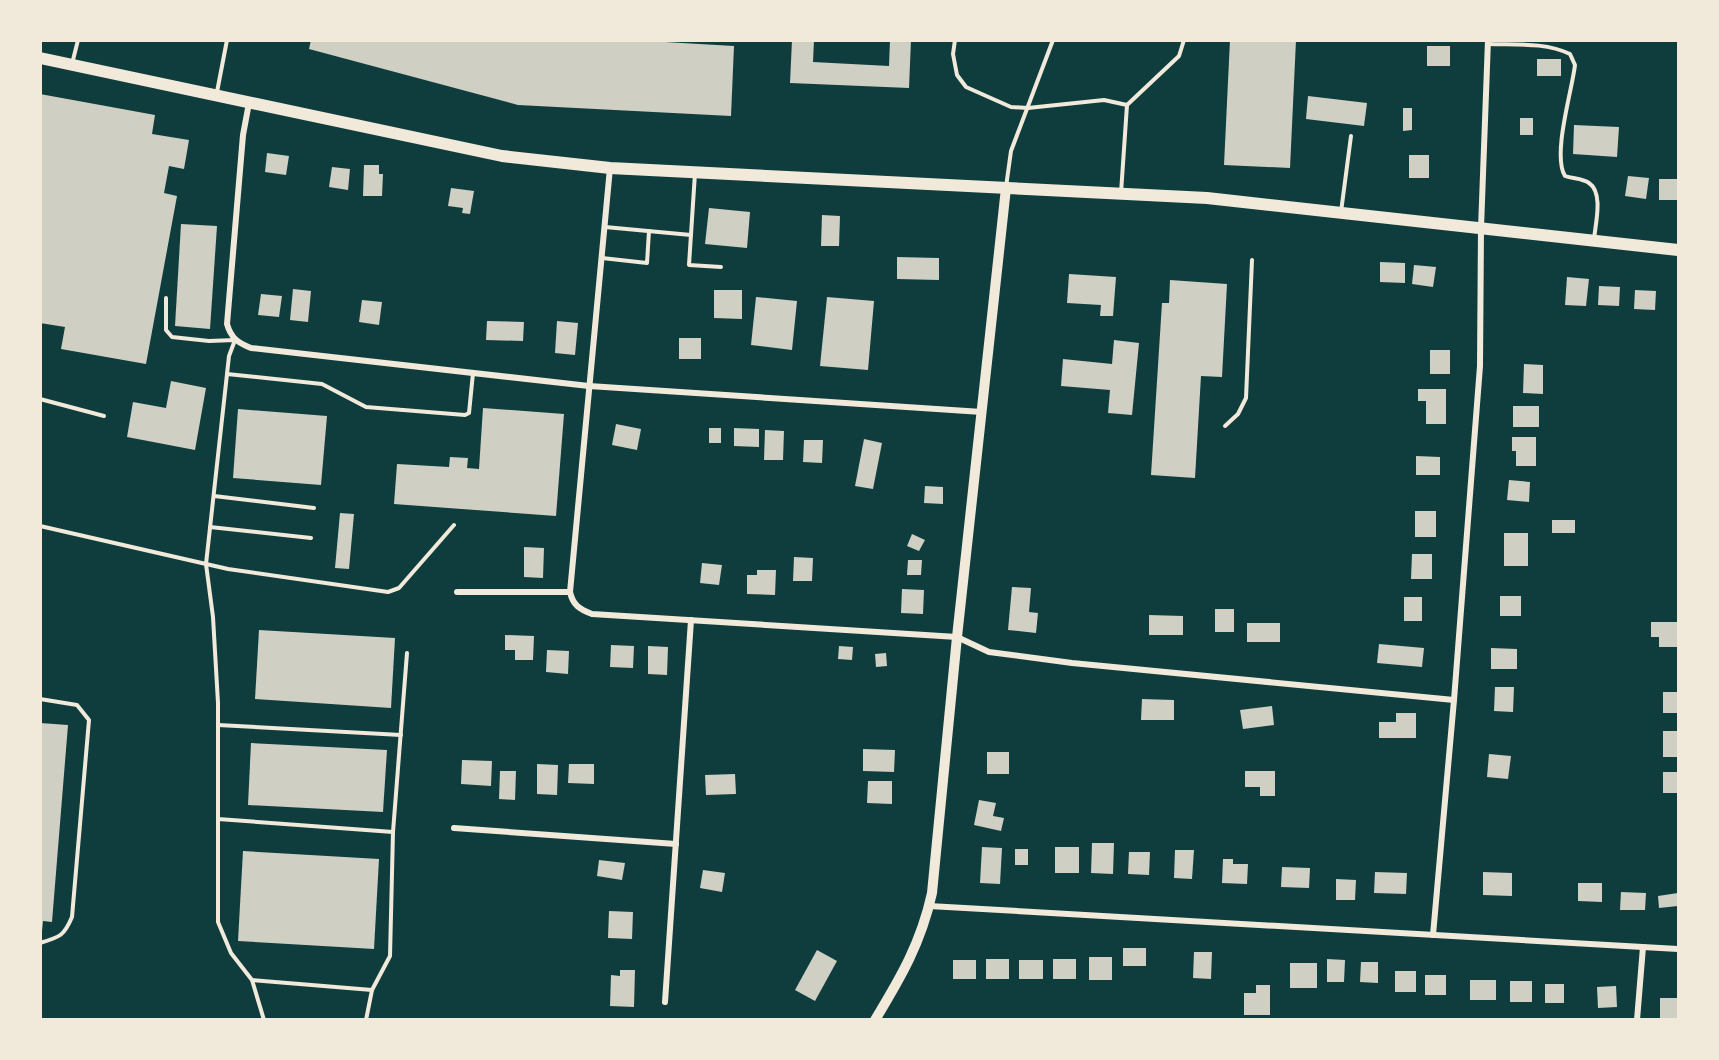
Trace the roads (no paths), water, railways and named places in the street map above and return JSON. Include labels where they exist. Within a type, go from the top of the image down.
[{"type":"main road","points":[[40,58],[502,156],[610,168],[1208,198],[1678,250]]},
{"type":"street","points":[[1433,935],[1480,366],[1481,228],[1488,42]]},
{"type":"street","points":[[249,103],[243,135],[227,324],[235,340],[251,348],[589,386],[982,412]]},
{"type":"street","points":[[610,168],[570,592],[572,601],[579,609],[592,614],[957,637],[989,652],[1072,663],[1454,700]]},
{"type":"street","points":[[874,1020],[898,981],[918,941],[929,906],[1006,188]]},
{"type":"street","points":[[457,592],[570,592]]},
{"type":"street","points":[[665,1002],[691,620]]},
{"type":"street","points":[[454,828],[676,844]]},
{"type":"street","points":[[929,906],[1678,949]]},
{"type":"street","points":[[1637,1020],[1643,947]]},
{"type":"lane","points":[[72,65],[78,40]]},
{"type":"lane","points":[[216,96],[227,40]]},
{"type":"lane","points":[[955,40],[953,54],[957,75],[966,87],[1011,107],[1028,108],[1104,100],[1127,105]]},
{"type":"lane","points":[[1006,188],[1011,151],[1053,40]]},
{"type":"lane","points":[[1121,193],[1127,105],[1179,56],[1184,40]]},
{"type":"lane","points":[[1488,42],[1543,46],[1560,49],[1570,54],[1575,65],[1561,142],[1562,170],[1565,176],[1587,181],[1593,187],[1597,202],[1594,241]]},
{"type":"lane","points":[[1341,213],[1350,136]]},
{"type":"lane","points":[[695,172],[689,265],[721,267]]},
{"type":"lane","points":[[604,227],[691,235]]},
{"type":"lane","points":[[601,258],[647,263],[649,231]]},
{"type":"lane","points":[[1225,426],[1238,414],[1246,398],[1252,260]]},
{"type":"lane","points":[[166,298],[166,330],[172,338],[209,341],[235,340],[229,356],[206,564],[213,617],[218,725],[218,922],[231,953],[252,980],[264,1020]]},
{"type":"lane","points":[[227,374],[322,384],[366,407],[465,415],[469,413],[473,373]]},
{"type":"lane","points":[[40,399],[104,416]]},
{"type":"lane","points":[[214,496],[314,508]]},
{"type":"lane","points":[[40,526],[228,569],[388,592],[399,588],[454,525]]},
{"type":"lane","points":[[210,527],[311,538]]},
{"type":"lane","points":[[366,1020],[372,990],[390,956],[393,832],[407,653]]},
{"type":"lane","points":[[40,699],[77,705],[89,720],[72,917],[66,932],[57,938],[40,943]]},
{"type":"lane","points":[[218,725],[401,735]]},
{"type":"lane","points":[[218,819],[393,832]]},
{"type":"lane","points":[[252,980],[372,990]]}]
